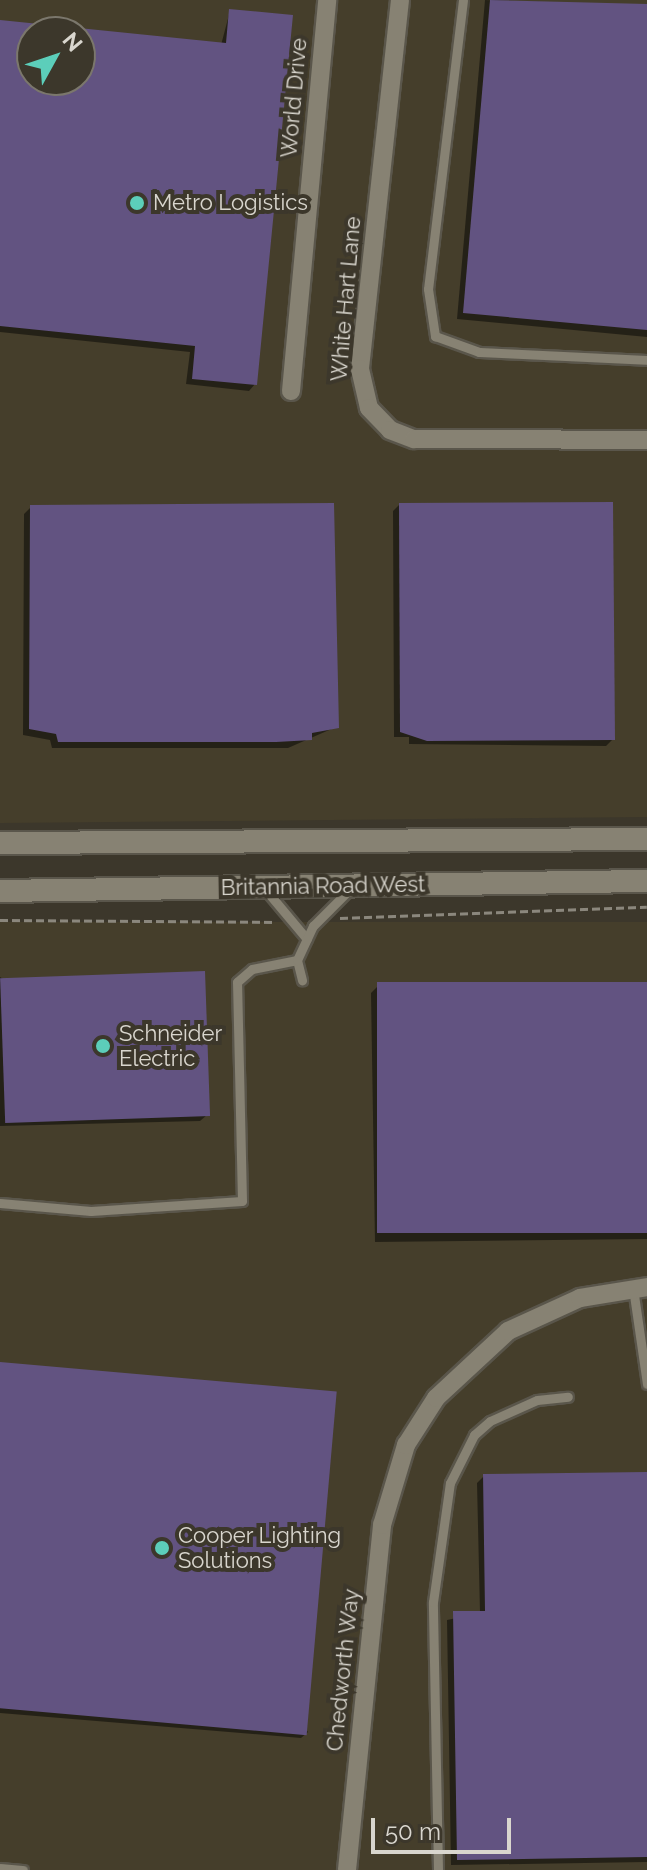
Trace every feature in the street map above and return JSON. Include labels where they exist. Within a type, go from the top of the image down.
[{"type":"main road","name":"Britannia Road West","points":[[0,843],[647,839]]},
{"type":"main road","name":"Britannia Road West","points":[[0,891],[647,881]]},
{"type":"street","name":"World Drive","points":[[291,391],[327,0]]},
{"type":"street","name":"White Hart Lane","points":[[400,0],[360,369],[369,408],[390,430],[414,439],[647,440]]},
{"type":"street","name":"Chedworth Way","points":[[347,1870],[382,1525],[406,1445],[436,1398],[492,1342],[561,1305],[640,1288]]},
{"type":"lane","points":[[463,0],[428,289],[435,336],[479,352],[647,360]]},
{"type":"lane","points":[[302,980],[297,960],[307,939],[355,885]]},
{"type":"lane","points":[[263,887],[307,939]]},
{"type":"lane","points":[[0,1203],[91,1211],[242,1201],[237,982],[252,969],[297,960]]},
{"type":"lane","points":[[640,1288],[647,1384]]},
{"type":"lane","points":[[438,1870],[433,1602],[450,1483],[474,1435],[490,1421],[537,1400],[568,1397]]},
{"type":"lane","points":[[3,1869],[23,1870]]},
{"type":"shaded area","points":[[0,0],[647,0],[647,817],[0,823]]},
{"type":"shaded area","points":[[0,922],[647,922],[647,1870],[0,1870]]},
{"type":"building","points":[[490,0],[647,4],[647,330],[463,313]]},
{"type":"building","name":"Metro Logistics","points":[[229,9],[293,15],[257,385],[192,379],[195,346],[0,326],[0,20],[16,22],[16,96],[96,96],[96,30],[226,43]]},
{"type":"building","points":[[613,502],[615,740],[427,741],[400,732],[399,503]]},
{"type":"building","points":[[334,503],[339,728],[312,733],[312,740],[276,742],[58,742],[56,734],[29,729],[30,505]]},
{"type":"building","name":"Schneider Electric","points":[[205,971],[210,1116],[5,1123],[0,978]]},
{"type":"building","points":[[377,982],[647,982],[647,1233],[377,1233]]},
{"type":"building","name":"Cooper Lighting Solutions","points":[[0,1362],[337,1391],[307,1735],[0,1708]]},
{"type":"building","points":[[647,1472],[647,1857],[457,1860],[453,1611],[485,1611],[483,1474]]},
{"type":"place","name":"Metro Logistics","points":[[137,203]]},
{"type":"place","name":"Schneider Electric","points":[[103,1046]]},
{"type":"place","name":"Cooper Lighting Solutions","points":[[162,1548]]}]
